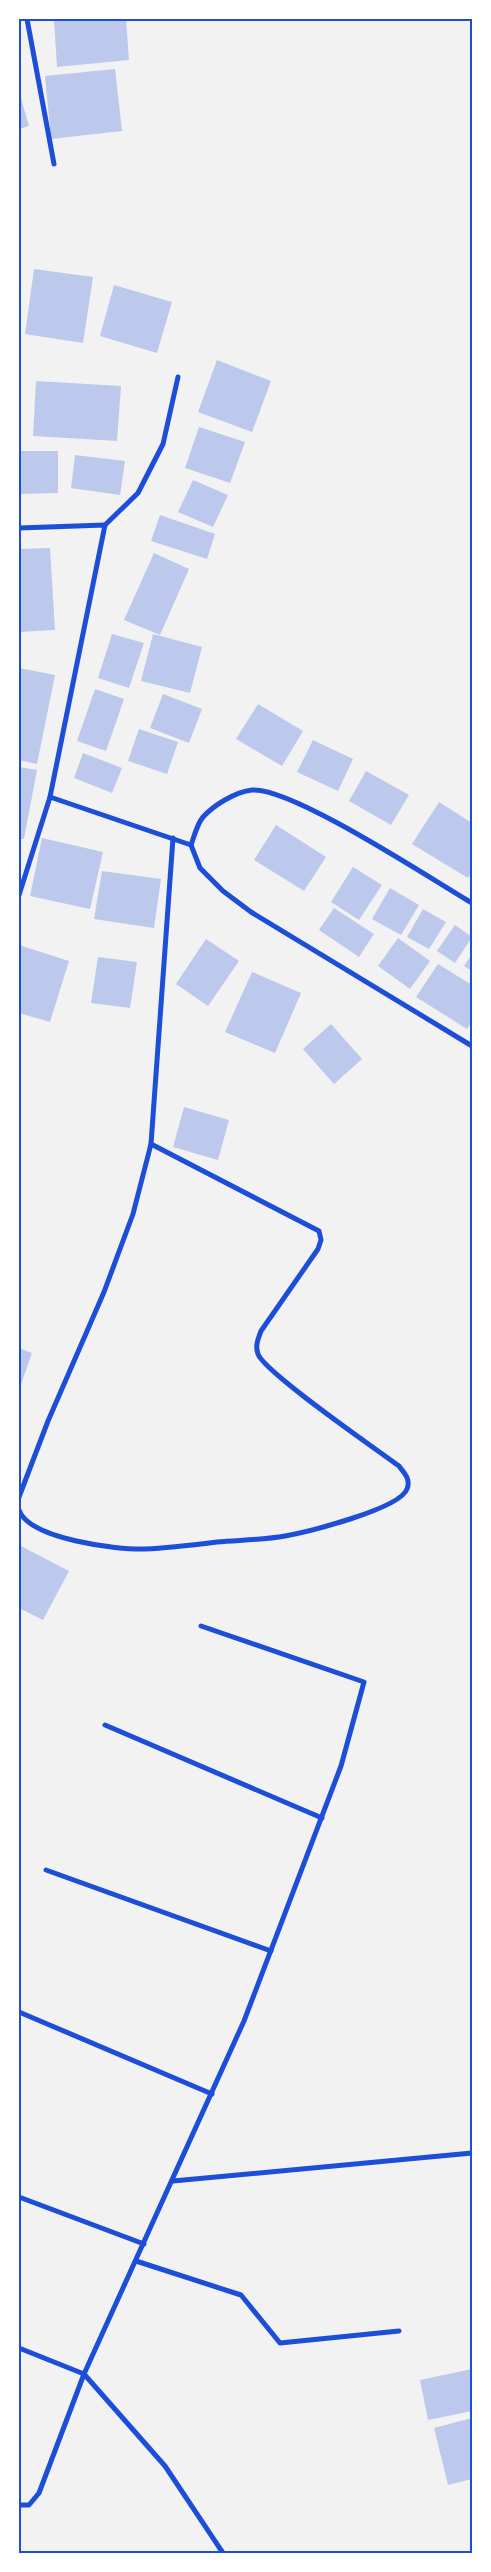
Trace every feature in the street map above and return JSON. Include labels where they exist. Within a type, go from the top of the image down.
[{"type":"street","points":[[27,19],[54,164]]},
{"type":"street","points":[[19,895],[50,797],[105,525],[138,493],[163,444],[178,377]]},
{"type":"street","points":[[19,528],[105,525]]},
{"type":"street","points":[[190,845],[202,818],[219,804],[253,790],[288,798],[318,813],[472,903]]},
{"type":"street","points":[[50,797],[190,845],[200,868],[223,891],[251,912],[472,1046]]},
{"type":"street","points":[[19,1497],[48,1421],[104,1292],[133,1214],[151,1144],[173,838]]},
{"type":"street","points":[[19,1510],[21,1518],[34,1527],[50,1534],[84,1542],[144,1549],[284,1536],[330,1526],[387,1506],[402,1497],[407,1490],[407,1476],[399,1466],[286,1382],[258,1355],[256,1343],[260,1331],[318,1250],[321,1240],[319,1231],[151,1144]]},
{"type":"street","points":[[19,2505],[29,2505],[39,2493],[84,2374],[212,2094],[322,1818],[341,1766],[364,1682],[201,1626]]},
{"type":"street","points":[[105,1725],[322,1818]]},
{"type":"street","points":[[46,1870],[271,1950]]},
{"type":"street","points":[[19,2012],[212,2094]]},
{"type":"street","points":[[173,2182],[472,2153]]},
{"type":"street","points":[[19,2197],[144,2244]]},
{"type":"street","points":[[136,2261],[241,2295],[280,2343],[400,2332]]},
{"type":"street","points":[[19,2348],[84,2374],[165,2466],[223,2553]]},
{"type":"building","points":[[54,19],[126,19],[129,60],[57,67]]},
{"type":"building","points":[[115,69],[122,131],[51,139],[45,76]]},
{"type":"building","points":[[19,91],[29,126],[19,129]]},
{"type":"building","points":[[34,269],[93,277],[83,343],[25,334]]},
{"type":"building","points":[[114,285],[172,302],[157,353],[100,336]]},
{"type":"building","points":[[217,360],[271,381],[252,432],[198,412]]},
{"type":"building","points":[[36,381],[121,386],[117,441],[33,436]]},
{"type":"building","points":[[199,427],[245,442],[230,483],[185,468]]},
{"type":"building","points":[[19,451],[58,451],[58,493],[19,494]]},
{"type":"building","points":[[75,455],[125,461],[120,495],[71,488]]},
{"type":"building","points":[[193,480],[228,495],[213,527],[178,512]]},
{"type":"building","points":[[160,515],[215,534],[207,559],[151,541]]},
{"type":"building","points":[[50,548],[55,630],[19,632],[19,549]]},
{"type":"building","points":[[154,553],[189,569],[160,635],[124,620]]},
{"type":"building","points":[[112,634],[144,643],[129,688],[98,678]]},
{"type":"building","points":[[153,634],[202,647],[190,693],[141,681]]},
{"type":"building","points":[[19,668],[55,675],[37,764],[19,760]]},
{"type":"building","points":[[95,689],[124,699],[106,751],[77,741]]},
{"type":"building","points":[[163,694],[202,709],[189,743],[150,728]]},
{"type":"building","points":[[258,704],[303,731],[282,766],[236,739]]},
{"type":"building","points":[[139,729],[178,742],[167,774],[128,761]]},
{"type":"building","points":[[313,740],[353,759],[338,791],[297,772]]},
{"type":"building","points":[[83,753],[122,768],[112,793],[74,778]]},
{"type":"building","points":[[19,767],[37,770],[24,839],[19,839]]},
{"type":"building","points":[[366,771],[409,795],[391,825],[349,801]]},
{"type":"building","points":[[439,802],[472,823],[472,871],[468,878],[412,844]]},
{"type":"building","points":[[276,825],[326,857],[304,891],[254,860]]},
{"type":"building","points":[[42,838],[103,852],[90,909],[30,896]]},
{"type":"building","points":[[353,867],[382,885],[359,920],[331,902]]},
{"type":"building","points":[[102,871],[161,879],[154,928],[94,919]]},
{"type":"building","points":[[390,888],[419,905],[401,935],[372,919]]},
{"type":"building","points":[[334,908],[374,934],[359,957],[319,930]]},
{"type":"building","points":[[423,909],[446,922],[429,949],[407,937]]},
{"type":"building","points":[[455,925],[472,937],[455,963],[437,951]]},
{"type":"building","points":[[398,938],[430,961],[410,989],[378,966]]},
{"type":"building","points":[[206,939],[239,961],[208,1006],[176,984]]},
{"type":"building","points":[[19,945],[69,961],[50,1022],[19,1013]]},
{"type":"building","points":[[472,954],[472,971],[464,966]]},
{"type":"building","points":[[98,957],[137,962],[130,1008],[91,1003]]},
{"type":"building","points":[[438,964],[472,985],[472,1021],[467,1029],[416,997]]},
{"type":"building","points":[[252,972],[301,993],[275,1053],[225,1032]]},
{"type":"building","points":[[331,1024],[362,1059],[334,1084],[303,1049]]},
{"type":"building","points":[[184,1107],[229,1120],[218,1160],[173,1147]]},
{"type":"building","points":[[19,1348],[32,1353],[19,1390]]},
{"type":"building","points":[[19,1545],[69,1571],[43,1620],[19,1608]]},
{"type":"building","points":[[472,2369],[472,2411],[428,2420],[420,2380]]},
{"type":"building","points":[[472,2418],[472,2479],[448,2485],[434,2428]]}]
